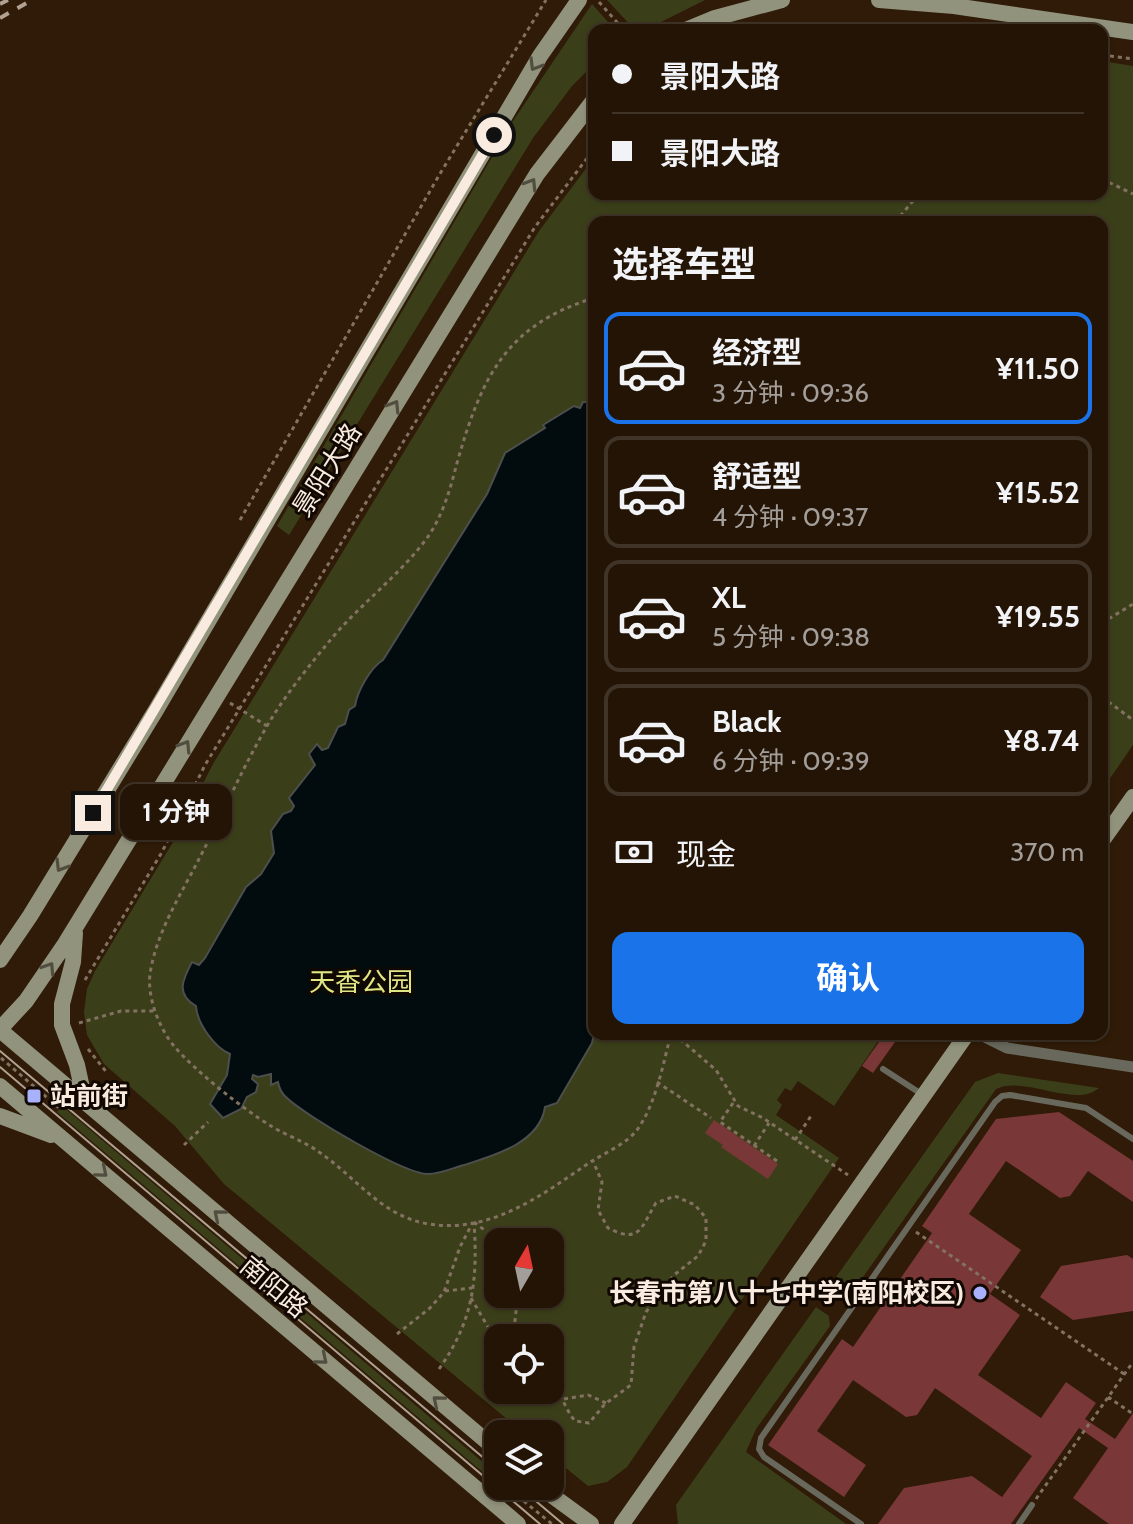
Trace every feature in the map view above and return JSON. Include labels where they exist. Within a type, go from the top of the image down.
[{"type":"main road","name":"景阳大路","points":[[0,960],[156,710],[540,56],[579,0]]},
{"type":"main road","points":[[700,24],[782,0]]},
{"type":"main road","points":[[879,0],[1075,24]]},
{"type":"main road","points":[[1108,29],[1133,32]]},
{"type":"main road","name":"景阳大路","points":[[0,1030],[43,977],[537,174],[588,108]]},
{"type":"main road","points":[[1108,832],[1133,797]]},
{"type":"main road","points":[[75,926],[73,962],[62,1004],[62,1025],[77,1065],[85,1102]]},
{"type":"main road","name":"南阳路","points":[[0,1030],[484,1439]]},
{"type":"main road","points":[[622,1524],[963,1040]]},
{"type":"main road","name":"南阳路","points":[[0,1086],[518,1524]]},
{"type":"main road","points":[[0,1116],[66,1142]]},
{"type":"main road","points":[[558,1500],[591,1524]]},
{"type":"street","points":[[991,1040],[1007,1048],[1133,1067]]},
{"type":"lane","points":[[883,1069],[923,1095]]},
{"type":"lane","points":[[861,1524],[764,1457],[759,1443],[995,1102],[1002,1096],[1010,1095],[1086,1108],[1133,1139]]},
{"type":"lane","points":[[1019,1524],[1032,1505]]},
{"type":"path","points":[[240,520],[456,146],[546,0]]},
{"type":"path","points":[[599,2],[619,24]]},
{"type":"path","points":[[1108,56],[1133,59]]},
{"type":"path","points":[[83,984],[162,852],[205,765],[535,227],[588,157]]},
{"type":"path","points":[[1108,182],[1133,194]]},
{"type":"path","points":[[900,216],[914,200]]},
{"type":"path","points":[[588,300],[545,318],[528,331],[490,373],[474,408],[449,493],[430,534],[400,570],[336,634],[267,726],[160,940],[150,976],[156,1011],[173,1045],[219,1086],[248,1110],[325,1156],[389,1211],[432,1225],[474,1222],[521,1208],[637,1130],[670,1040]]},
{"type":"path","points":[[1108,619],[1133,604]]},
{"type":"path","points":[[216,695],[267,726]]},
{"type":"path","points":[[1108,701],[1133,720]]},
{"type":"path","points":[[79,1024],[121,1011],[156,1011]]},
{"type":"path","points":[[679,1040],[716,1070],[734,1102],[860,1184]]},
{"type":"path","points":[[85,1043],[108,1074]]},
{"type":"path","points":[[1,1058],[59,1108]]},
{"type":"path","points":[[657,1082],[711,1118]]},
{"type":"path","points":[[734,1102],[720,1122],[780,1163]]},
{"type":"path","points":[[795,1140],[811,1116]]},
{"type":"path","points":[[184,1145],[208,1122]]},
{"type":"path","points":[[754,1146],[769,1123]]},
{"type":"path","points":[[593,1161],[602,1182],[598,1210],[608,1228],[629,1235],[638,1231],[646,1224],[656,1203],[675,1196],[695,1205],[707,1224],[706,1241],[698,1256],[674,1275],[646,1312],[634,1347],[631,1385],[606,1403],[595,1420],[584,1423],[572,1418],[564,1399],[588,1395],[606,1403]]},
{"type":"path","points":[[474,1222],[484,1230]]},
{"type":"path","points":[[439,1369],[462,1332],[471,1298],[474,1222]]},
{"type":"path","points":[[397,1334],[430,1308],[445,1291],[460,1247],[474,1222]]},
{"type":"path","points":[[908,1227],[1124,1374]]},
{"type":"path","points":[[445,1291],[472,1288]]},
{"type":"path","points":[[471,1298],[486,1324]]},
{"type":"path","points":[[1032,1505],[1133,1362]]},
{"type":"path","points":[[1108,1397],[1133,1414]]},
{"type":"path","points":[[522,1500],[552,1524]]},
{"type":"green space","points":[[607,0],[705,0],[657,24],[629,24]]},
{"type":"green space","points":[[592,4],[610,24],[588,24],[588,70],[533,138],[289,535],[277,526],[513,121]]},
{"type":"green space","name":"天香公园","points":[[1108,62],[1133,66],[1133,745],[1108,781],[1108,216],[588,216],[588,1040],[879,1040],[834,1106],[798,1081],[791,1091],[785,1088],[777,1100],[782,1105],[776,1115],[839,1158],[627,1467],[607,1482],[588,1486],[564,1466],[564,1420],[508,1420],[489,1404],[564,1404],[564,1324],[484,1324],[484,1400],[224,1184],[175,1126],[104,1064],[87,1035],[84,1012],[87,989],[95,971],[173,842],[213,764],[539,231],[588,166],[588,200],[1108,200]]},
{"type":"green space","points":[[998,1073],[1099,1088],[1077,1095],[1021,1086],[996,1089],[851,1294],[846,1297],[829,1287],[975,1082]]},
{"type":"green space","points":[[62,1106],[484,1463],[484,1473],[57,1112]]},
{"type":"green space","points":[[816,1307],[829,1316],[830,1326],[756,1429],[746,1452],[846,1524],[678,1524],[676,1505]]},
{"type":"shaded area","points":[[583,402],[588,402],[588,1040],[593,1040],[592,1043],[557,1103],[545,1107],[541,1119],[525,1139],[501,1152],[437,1173],[428,1174],[399,1165],[334,1130],[287,1098],[278,1082],[271,1085],[271,1074],[253,1075],[252,1079],[258,1084],[256,1092],[247,1097],[241,1109],[223,1118],[210,1104],[227,1075],[230,1054],[207,1034],[196,1006],[185,996],[184,980],[192,962],[199,965],[205,958],[246,887],[261,874],[274,853],[271,831],[283,814],[291,811],[294,806],[289,798],[315,765],[309,754],[317,744],[322,750],[328,748],[338,727],[345,724],[365,681],[383,660],[487,494],[505,453],[574,406],[580,408]]},
{"type":"building","points":[[880,1040],[895,1042],[873,1073],[862,1066]]},
{"type":"building","points":[[1059,1112],[1133,1161],[1133,1202],[1088,1171],[1070,1196],[1060,1198],[1006,1161],[969,1214],[1021,1250],[990,1294],[1020,1315],[978,1375],[1041,1418],[1066,1382],[1096,1403],[1085,1419],[1115,1439],[1133,1413],[1133,1524],[1109,1524],[1073,1498],[1108,1448],[1079,1428],[1011,1524],[878,1524],[904,1488],[972,1476],[1002,1497],[1032,1456],[935,1388],[917,1415],[906,1417],[853,1380],[817,1431],[866,1465],[844,1497],[768,1445],[842,1339],[853,1347],[932,1233],[922,1226],[996,1119]]},
{"type":"building","points":[[714,1120],[778,1164],[768,1179],[705,1133]]},
{"type":"building","points":[[1127,1255],[1133,1259],[1133,1311],[1073,1320],[1040,1297],[1061,1266]]},
{"type":"tram line","points":[[0,1051],[484,1458]]},
{"type":"tram line","points":[[0,1067],[540,1524]]},
{"type":"tram line","points":[[535,1500],[563,1524]]},
{"type":"railway","points":[[0,4],[8,0]]},
{"type":"railway","points":[[0,18],[32,0]]},
{"type":"place","name":"站前街","points":[[34,1096]]},
{"type":"place","name":"长春市第八十七中学(南阳校区)","points":[[980,1293]]},
{"type":"route","points":[[93,813],[494,135]]}]
